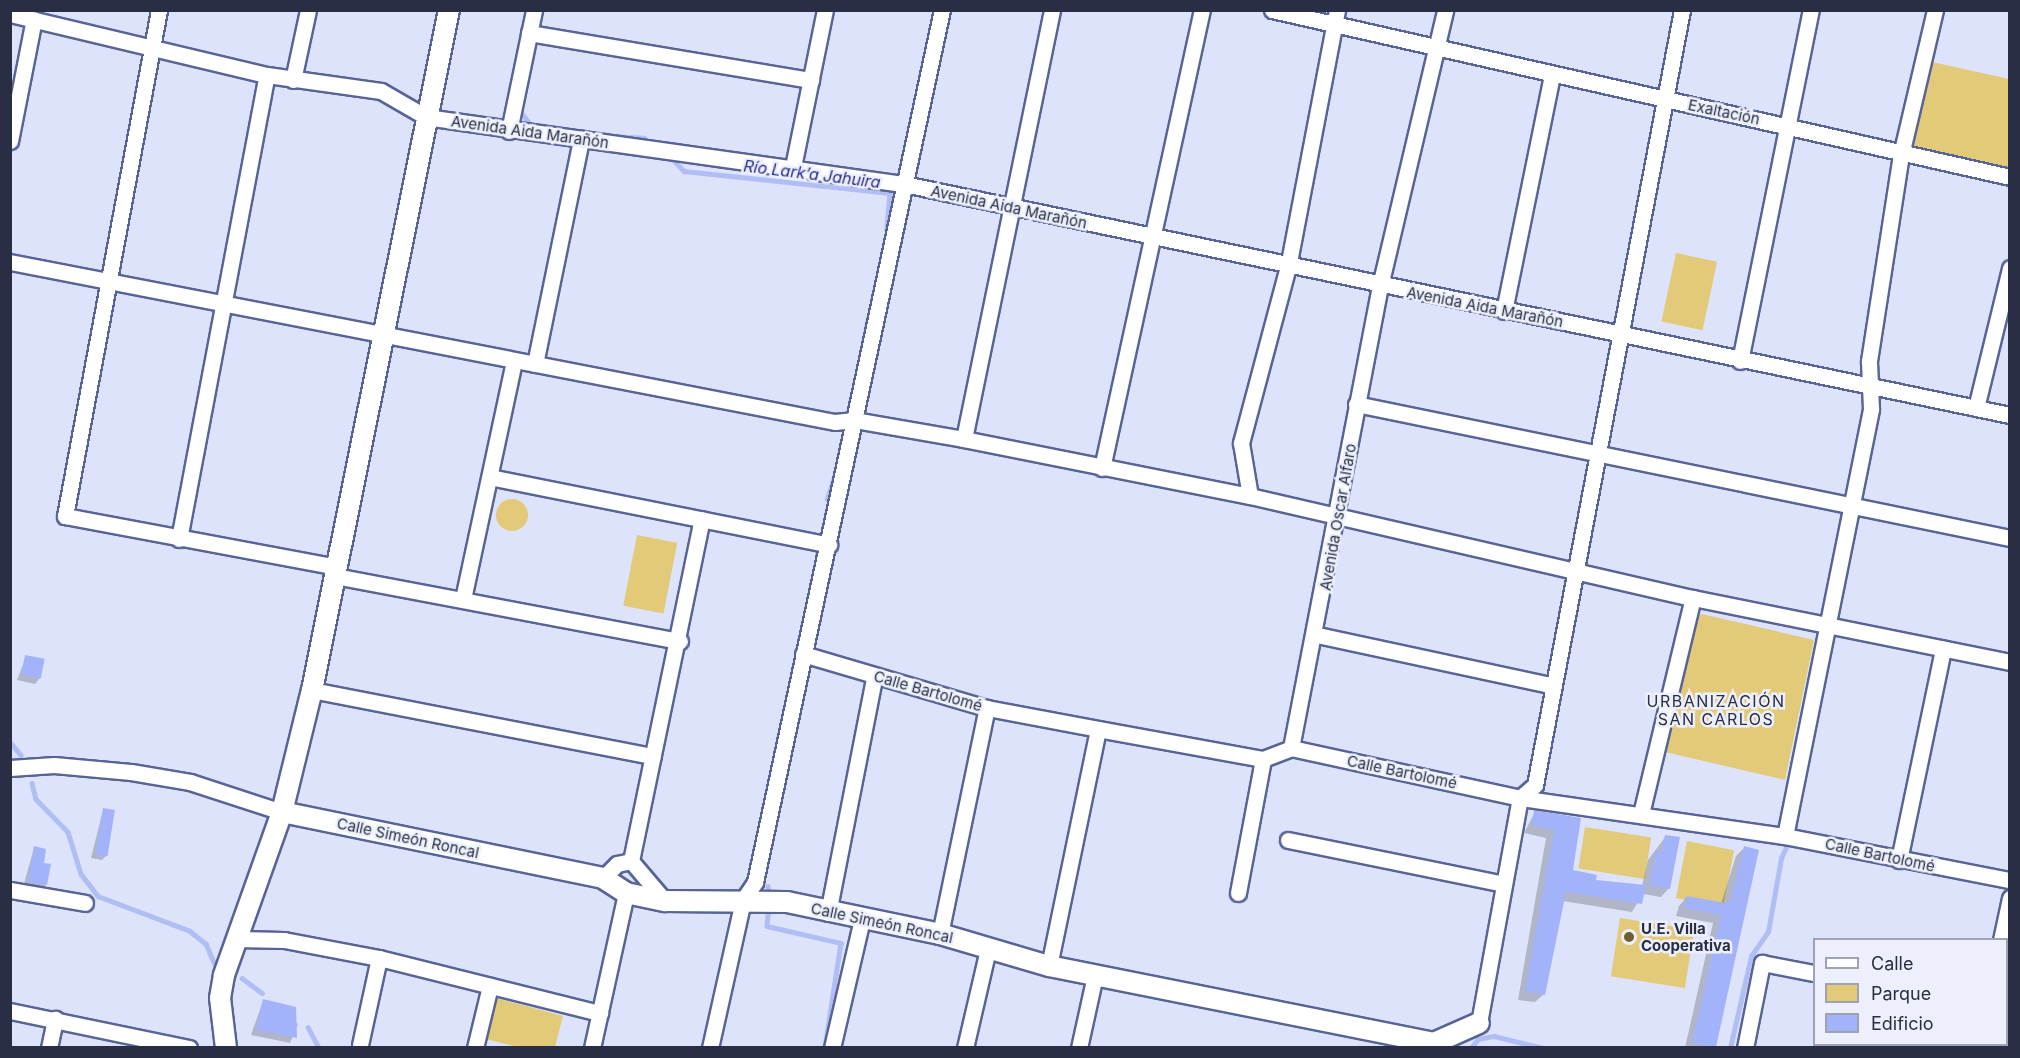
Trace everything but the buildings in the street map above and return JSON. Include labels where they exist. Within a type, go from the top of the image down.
[{"type":"street","points":[[159,10],[65,516],[463,599],[680,641]]},
{"type":"street","points":[[293,80],[308,10]]},
{"type":"street","points":[[226,1047],[220,998],[237,939],[282,812],[312,690],[449,10]]},
{"type":"street","points":[[509,131],[534,10]]},
{"type":"street","points":[[793,168],[825,10]]},
{"type":"street","points":[[710,1047],[743,900],[755,882],[942,10]]},
{"type":"street","points":[[964,440],[1052,10]]},
{"type":"street","points":[[1102,468],[1202,10]]},
{"type":"street","name":"Exaltación","points":[[1272,10],[1336,17],[1438,48],[1552,76],[1785,125],[1901,155],[2010,177]]},
{"type":"street","name":"Avenida Oscar Alfaro","points":[[1291,748],[1317,635],[1340,516],[1356,404],[1380,286],[1438,48],[1445,10]]},
{"type":"street","points":[[1479,1023],[1520,798],[1536,785],[1594,455],[1682,10]]},
{"type":"street","points":[[1740,361],[1785,125],[1811,10]]},
{"type":"street","points":[[1785,836],[1871,409],[1869,388],[1901,155],[1935,10]]},
{"type":"street","name":"Avenida Aida Marañón","points":[[10,14],[34,19],[59,17],[151,49],[267,75],[381,91],[426,117],[509,131],[904,184],[1153,238],[1289,262],[1380,286],[1619,334],[1869,388],[2010,415]]},
{"type":"street","points":[[1250,496],[1241,443],[1289,262],[1336,17]]},
{"type":"street","points":[[10,141],[34,19]]},
{"type":"street","points":[[529,33],[811,80]]},
{"type":"street","points":[[179,539],[226,303],[267,75]]},
{"type":"street","points":[[1504,311],[1552,76]]},
{"type":"street","points":[[535,364],[581,139]]},
{"type":"street","points":[[10,262],[834,422],[854,420],[1250,496],[1693,598],[2010,662]]},
{"type":"street","points":[[1976,408],[2010,268]]},
{"type":"street","points":[[463,599],[514,361]]},
{"type":"street","points":[[1356,404],[1852,508],[2010,537]]},
{"type":"street","points":[[490,477],[829,545]]},
{"type":"street","points":[[631,861],[680,641],[702,519]]},
{"type":"street","points":[[1641,814],[1693,598]]},
{"type":"street","points":[[1317,635],[1554,686]]},
{"type":"street","points":[[1899,860],[1943,649]]},
{"type":"street","name":"Calle Bartolomé","points":[[803,654],[854,665],[874,678],[987,708],[1263,759]]},
{"type":"street","points":[[828,913],[874,678]]},
{"type":"street","points":[[312,690],[653,756]]},
{"type":"street","points":[[940,934],[987,708]]},
{"type":"street","points":[[1049,966],[1098,729]]},
{"type":"street","points":[[1238,893],[1263,759],[1291,748]]},
{"type":"street","name":"Calle Bartolomé","points":[[1291,748],[1520,798],[1785,836],[2010,880]]},
{"type":"street","points":[[10,768],[54,765],[131,772],[190,782],[282,812]]},
{"type":"street","name":"Calle Simeón Roncal","points":[[282,812],[603,878],[626,893],[665,901],[779,900],[828,913],[940,934],[1049,966],[1434,1045],[1479,1023]]},
{"type":"street","points":[[1288,840],[1504,884]]},
{"type":"street","points":[[603,878],[617,864],[631,861]]},
{"type":"street","points":[[631,861],[665,901]]},
{"type":"street","points":[[10,890],[85,903]]},
{"type":"street","points":[[592,1047],[626,893]]},
{"type":"street","points":[[2001,938],[2010,898]]},
{"type":"street","points":[[832,1047],[862,919]]},
{"type":"street","points":[[237,939],[284,940],[379,958],[600,1012]]},
{"type":"street","points":[[964,1047],[988,949]]},
{"type":"street","points":[[360,1045],[379,958]]},
{"type":"street","points":[[1745,1047],[1762,963],[1813,973]]},
{"type":"street","points":[[1079,1047],[1095,975]]},
{"type":"street","points":[[476,1047],[490,986]]},
{"type":"street","points":[[10,1011],[189,1047]]},
{"type":"street","points":[[49,1047],[55,1019]]},
{"type":"green space","points":[[1932,62],[2009,79],[2009,168],[1913,148]]},
{"type":"green space","points":[[1676,253],[1717,262],[1703,330],[1661,321]]},
{"type":"green space","points":[[512,499],[523,504],[528,515],[523,526],[512,531],[501,526],[496,515],[501,504]]},
{"type":"green space","points":[[637,535],[677,543],[664,614],[623,606]]},
{"type":"green space","points":[[1702,614],[1814,640],[1785,780],[1665,752],[1695,618]]},
{"type":"green space","points":[[1585,827],[1651,837],[1645,879],[1578,868]]},
{"type":"green space","points":[[1687,841],[1734,850],[1723,907],[1676,898]]},
{"type":"green space","points":[[1620,918],[1694,930],[1685,988],[1611,976]]},
{"type":"green space","points":[[496,998],[563,1016],[555,1047],[519,1047],[485,1039]]},
{"type":"waterway","name":"Río Lark’a Jahuira","points":[[519,110],[532,126]]},
{"type":"waterway","name":"Río Lark’a Jahuira","points":[[611,136],[644,138],[651,144]]},
{"type":"waterway","name":"Río Lark’a Jahuira","points":[[670,156],[684,171],[890,193],[887,230]]},
{"type":"waterway","name":"Río Lark’a Jahuira","points":[[850,412],[868,318]]},
{"type":"waterway","name":"Río Lark’a Jahuira","points":[[831,505],[827,499],[842,452]]},
{"type":"waterway","name":"Río Lark’a Jahuira","points":[[817,554],[825,524]]},
{"type":"waterway","name":"Río Lark’a Jahuira","points":[[10,742],[21,755]]},
{"type":"waterway","name":"Río Lark’a Jahuira","points":[[32,783],[36,799],[68,832],[81,874],[98,896],[190,931],[206,944],[215,964]]},
{"type":"waterway","name":"Río Lark’a Jahuira","points":[[1730,1048],[1751,956],[1768,932],[1781,858],[1795,828]]},
{"type":"waterway","points":[[768,886],[770,898]]},
{"type":"waterway","points":[[769,906],[767,926],[841,943],[825,1048]]},
{"type":"waterway","name":"Río Lark’a Jahuira","points":[[2008,958],[2010,950]]},
{"type":"waterway","name":"Río Lark’a Jahuira","points":[[242,978],[262,993]]},
{"type":"waterway","name":"Río Lark’a Jahuira","points":[[308,1027],[319,1048]]},
{"type":"waterway","name":"Río Lark’a Jahuira","points":[[1471,1048],[1478,1039],[1494,1036],[1543,1048]]},
{"type":"place","name":"U.E. Villa Cooperativa","points":[[1629,937]]},
{"type":"district","name":"URBANIZACIÓN SAN CARLOS","points":[[1716,710]]}]
